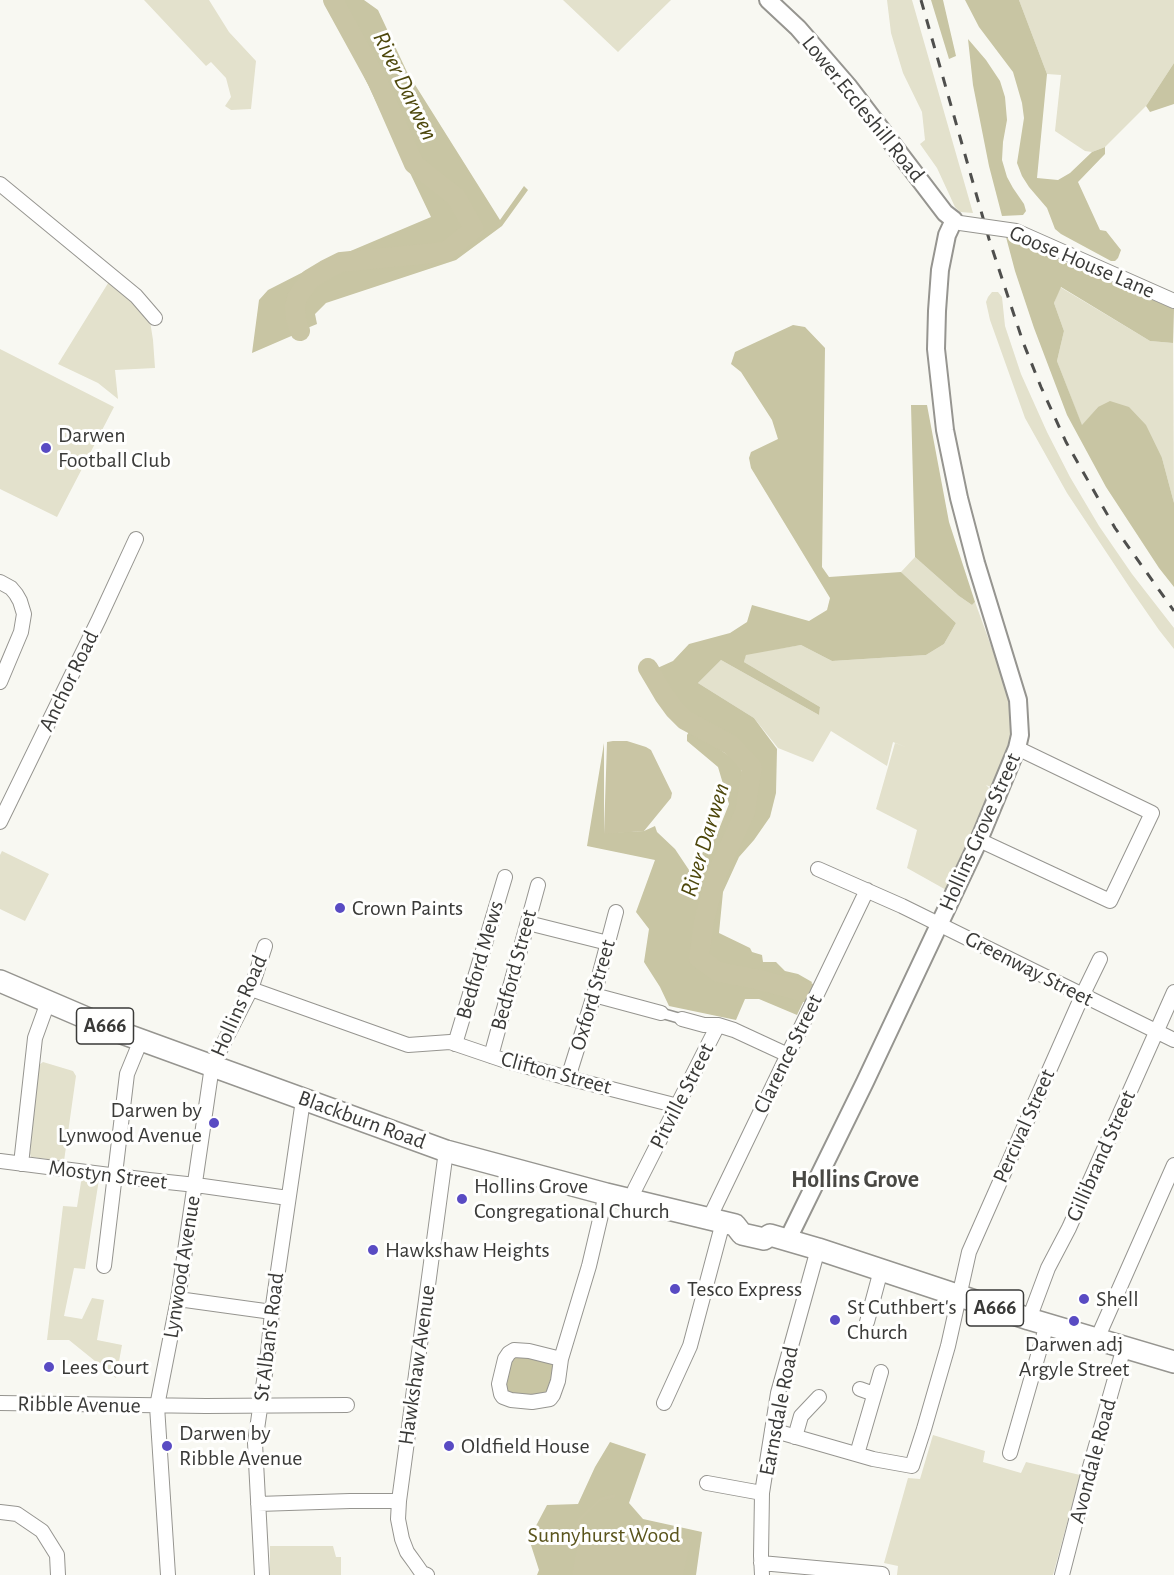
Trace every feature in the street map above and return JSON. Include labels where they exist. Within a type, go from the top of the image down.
[{"type":"highway","name":"Blackburn Road","points":[[0,981],[141,1040],[446,1151],[722,1222],[742,1234],[764,1239],[779,1238],[818,1249],[958,1296],[1174,1362]]},
{"type":"street","name":"Lower Eccleshill Road","points":[[768,0],[798,28],[849,87],[945,213],[957,222]]},
{"type":"street","points":[[0,184],[136,296],[155,318]]},
{"type":"street","name":"Goose House Lane","points":[[957,222],[1016,231],[1174,301]]},
{"type":"street","name":"Hollins Grove Street","points":[[779,1238],[939,925],[979,840],[1017,748],[1020,735],[1018,700],[976,563],[959,498],[945,430],[936,349],[937,312],[940,270],[947,235],[957,222]]},
{"type":"street","name":"Anchor Road","points":[[0,822],[136,539]]},
{"type":"street","points":[[0,582],[16,594],[24,614],[21,632],[0,682]]},
{"type":"street","points":[[979,840],[1110,902],[1152,813],[1017,748]]},
{"type":"street","name":"Greenway Street","points":[[819,868],[1174,1040]]},
{"type":"street","name":"Bedford Mews","points":[[455,1044],[505,877]]},
{"type":"street","name":"Bedford Street","points":[[491,1056],[538,885]]},
{"type":"street","name":"Clarence Street","points":[[664,1403],[690,1346],[722,1222],[788,1055],[867,890]]},
{"type":"street","name":"Oxford Street","points":[[568,1078],[594,995],[616,912]]},
{"type":"street","points":[[528,923],[608,943]]},
{"type":"street","name":"Hollins Road","points":[[212,1066],[251,989],[265,946]]},
{"type":"street","name":"Percival Street","points":[[857,1454],[912,1466],[945,1356],[969,1252],[1100,959]]},
{"type":"street","name":"Clifton Street","points":[[251,989],[408,1045],[450,1042],[568,1078],[678,1106]]},
{"type":"street","name":"Gillibrand Street","points":[[1010,1453],[1048,1268],[1069,1228],[1174,992]]},
{"type":"street","points":[[594,995],[682,1019]]},
{"type":"street","points":[[21,1164],[35,1038],[48,1002]]},
{"type":"street","name":"Pitville Street","points":[[682,1019],[704,1025],[718,1025],[752,1037],[788,1055]]},
{"type":"street","name":"Pitville Street","points":[[631,1199],[718,1025]]},
{"type":"street","points":[[104,1266],[127,1074],[141,1040]]},
{"type":"street","name":"Lynwood Avenue","points":[[168,1575],[157,1406],[178,1299],[212,1066]]},
{"type":"street","name":"St Alban's Road","points":[[262,1575],[255,1443],[303,1100]]},
{"type":"street","name":"Hawkshaw Avenue","points":[[424,1574],[407,1552],[398,1519],[446,1151]]},
{"type":"street","name":"Mostyn Street","points":[[0,1161],[288,1198]]},
{"type":"street","points":[[1097,1339],[1174,1165]]},
{"type":"street","points":[[561,1359],[529,1351],[514,1350],[505,1359],[499,1384],[501,1394],[512,1400],[532,1402],[550,1399],[553,1395],[558,1381],[561,1359],[589,1266],[606,1194]]},
{"type":"street","name":"Earnsdale Road","points":[[762,1569],[762,1493],[778,1393],[818,1249]]},
{"type":"street","points":[[867,1322],[881,1270]]},
{"type":"street","points":[[178,1299],[272,1312]]},
{"type":"street","name":"Avondale Road","points":[[1062,1575],[1124,1347]]},
{"type":"street","points":[[772,1430],[857,1454],[881,1372]]},
{"type":"street","points":[[860,1389],[874,1394]]},
{"type":"street","points":[[795,1437],[801,1416],[819,1397]]},
{"type":"street","name":"Ribble Avenue","points":[[0,1404],[346,1405]]},
{"type":"street","points":[[707,1483],[762,1493]]},
{"type":"street","points":[[258,1504],[399,1501]]},
{"type":"street","points":[[0,1512],[17,1514],[42,1531],[57,1555],[58,1575]]},
{"type":"street","points":[[762,1569],[882,1574]]},
{"type":"shaded area","points":[[144,0],[209,0],[229,32],[256,61],[251,109],[231,110],[225,106],[231,97],[226,78],[211,62],[206,66]]},
{"type":"shaded area","points":[[563,0],[671,0],[618,52]]},
{"type":"shaded area","points":[[887,0],[912,0],[973,213],[960,212],[955,207],[937,168],[920,144],[925,140],[922,112],[903,73],[891,33]]},
{"type":"shaded area","points":[[1019,0],[1174,0],[1174,63],[1146,106],[1105,147],[1092,152],[1085,151],[1055,131],[1061,75],[1047,74]]},
{"type":"shaded area","points":[[110,280],[137,302],[150,321],[155,368],[115,370],[118,399],[98,383],[58,364]]},
{"type":"shaded area","points":[[1060,287],[1150,341],[1173,343],[1174,503],[1162,458],[1098,407],[1082,426],[1057,361],[1064,331],[1054,303]]},
{"type":"shaded area","points":[[992,292],[998,292],[1002,297],[1005,326],[1021,374],[1047,432],[1099,526],[1132,574],[1174,628],[1174,649],[1132,591],[1067,493],[1025,418],[990,320],[986,302]]},
{"type":"shaded area","name":"Darwen Football Club","points":[[0,349],[114,407],[57,517],[0,489]]},
{"type":"shaded area","points":[[915,557],[959,596],[972,605],[975,602],[1010,698],[1013,721],[1011,743],[996,789],[986,785],[993,792],[948,891],[907,868],[917,830],[876,809],[895,743],[906,747],[893,742],[887,766],[831,731],[813,762],[778,748],[754,718],[698,683],[721,660],[819,715],[820,707],[744,662],[746,654],[801,645],[832,661],[926,655],[944,644],[956,623],[901,572]]},
{"type":"shaded area","points":[[627,741],[651,750],[672,793],[671,798],[644,831],[604,834],[607,742]]},
{"type":"shaded area","points":[[2,851],[49,874],[25,921],[0,909],[0,855]]},
{"type":"shaded area","points":[[43,1062],[73,1071],[76,1076],[64,1161],[31,1157],[30,1154],[39,1065]]},
{"type":"shaded area","points":[[82,1176],[99,1179],[85,1269],[74,1268],[64,1316],[82,1319],[92,1298],[104,1300],[97,1340],[122,1345],[116,1378],[69,1340],[47,1340],[63,1206],[77,1207]]},
{"type":"shaded area","points":[[933,1435],[985,1451],[983,1462],[1021,1473],[1026,1462],[1080,1475],[1053,1575],[897,1575],[898,1566],[884,1563],[908,1478],[920,1479]]},
{"type":"shaded area","points":[[603,1529],[691,1539],[683,1575],[572,1575],[580,1530]]},
{"type":"shaded area","points":[[270,1546],[333,1546],[336,1557],[341,1557],[341,1575],[270,1575]]},
{"type":"green space","points":[[340,0],[364,0],[378,10],[407,72],[500,220],[524,186],[528,190],[502,226],[456,260],[326,303],[315,314],[317,324],[305,329],[303,306],[308,292],[316,281],[344,269],[448,255],[481,233],[461,194],[417,160]]},
{"type":"green space","points":[[931,0],[943,0],[956,56],[949,59]]},
{"type":"green space","points":[[965,0],[1019,0],[1047,74],[1037,178],[1058,180],[1070,173],[1092,152],[1105,147],[1105,154],[1078,182],[1100,230],[1106,231],[1121,250],[1115,261],[1111,261],[1055,229],[1047,208],[1022,176],[1017,163],[1024,118],[1013,72],[979,27]]},
{"type":"green space","points":[[341,28],[371,81],[411,166],[453,200],[469,228],[445,247],[342,260],[322,269],[308,278],[295,297],[291,317],[296,334],[252,353],[259,300],[268,290],[315,266],[431,217]]},
{"type":"green space","points":[[968,39],[1000,81],[1005,97],[1007,120],[1002,160],[1007,177],[1024,204],[1026,211],[1023,215],[1002,216],[989,166],[973,85]]},
{"type":"green space","points":[[1174,63],[1174,104],[1150,112],[1146,106]]},
{"type":"green space","points":[[1006,237],[1174,309],[1173,343],[1150,341],[1061,287],[1054,303],[1064,331],[1057,361],[1082,425],[1098,407],[1110,401],[1129,407],[1146,425],[1162,458],[1174,503],[1174,587],[1106,487],[1067,415],[1034,328]]},
{"type":"green space","points":[[793,325],[805,327],[825,348],[822,567],[829,577],[901,572],[956,623],[944,644],[926,655],[832,661],[801,645],[746,655],[744,662],[820,707],[819,715],[721,660],[698,683],[754,718],[777,749],[776,793],[770,817],[739,857],[723,892],[719,933],[750,948],[752,952],[762,955],[763,962],[776,962],[785,971],[798,974],[812,982],[809,988],[719,969],[702,956],[708,921],[722,873],[750,814],[755,766],[732,739],[689,716],[679,707],[653,670],[673,661],[689,644],[730,633],[747,622],[752,605],[809,621],[827,610],[830,598],[751,468],[749,458],[751,452],[778,439],[772,420],[741,372],[731,364],[735,352]]},
{"type":"green space","points":[[911,405],[927,405],[949,522],[975,602],[972,605],[915,557]]},
{"type":"green space","points":[[691,729],[740,766],[744,779],[741,807],[712,872],[700,920],[696,959],[717,974],[806,996],[797,1015],[759,999],[745,999],[736,1020],[669,1006],[644,962],[649,929],[636,912],[655,860],[587,846],[604,743],[604,833],[644,831],[655,826],[657,832],[675,849],[689,870],[717,834],[729,804],[718,767],[687,741],[687,735]]},
{"type":"green space","points":[[520,1355],[555,1365],[545,1397],[509,1395],[503,1383],[512,1356]]},
{"type":"green space","name":"Sunnyhurst Wood","points":[[610,1442],[646,1454],[629,1503],[643,1519],[702,1532],[696,1575],[537,1575],[539,1570],[529,1539],[547,1505],[578,1504],[595,1467]]},
{"type":"waterway","name":"River Darwen","points":[[300,331],[296,319],[297,298],[310,279],[325,270],[341,262],[445,252],[474,229],[456,197],[414,164],[378,82],[333,0]]},
{"type":"waterway","name":"River Darwen","points":[[648,668],[664,695],[685,720],[731,745],[752,767],[745,812],[717,873],[704,921],[699,958],[718,972],[809,993]]},
{"type":"waterway","points":[[580,1530],[578,1524],[580,1519],[601,1499],[614,1496]]},
{"type":"railway","points":[[921,0],[989,239],[1023,342],[1041,387],[1066,442],[1115,528],[1174,611]]},
{"type":"place","name":"Darwen Football Club","points":[[46,448]]},
{"type":"place","name":"Crown Paints","points":[[340,908]]},
{"type":"place","name":"Darwen by Lynwood Avenue","points":[[214,1123]]},
{"type":"place","name":"Hollins Grove Congregational Church","points":[[462,1199]]},
{"type":"place","name":"Hawkshaw Heights","points":[[373,1250]]},
{"type":"place","name":"Tesco Express","points":[[675,1289]]},
{"type":"place","name":"Shell","points":[[1084,1299]]},
{"type":"place","name":"St Cuthbert's Church","points":[[835,1320]]},
{"type":"place","name":"Darwen adj Argyle Street","points":[[1074,1321]]},
{"type":"place","name":"Lees Court","points":[[49,1367]]},
{"type":"place","name":"Darwen by Ribble Avenue","points":[[167,1446]]},
{"type":"place","name":"Oldfield House","points":[[449,1446]]},
{"type":"district","name":"Hollins Grove","points":[[855,1180]]}]
